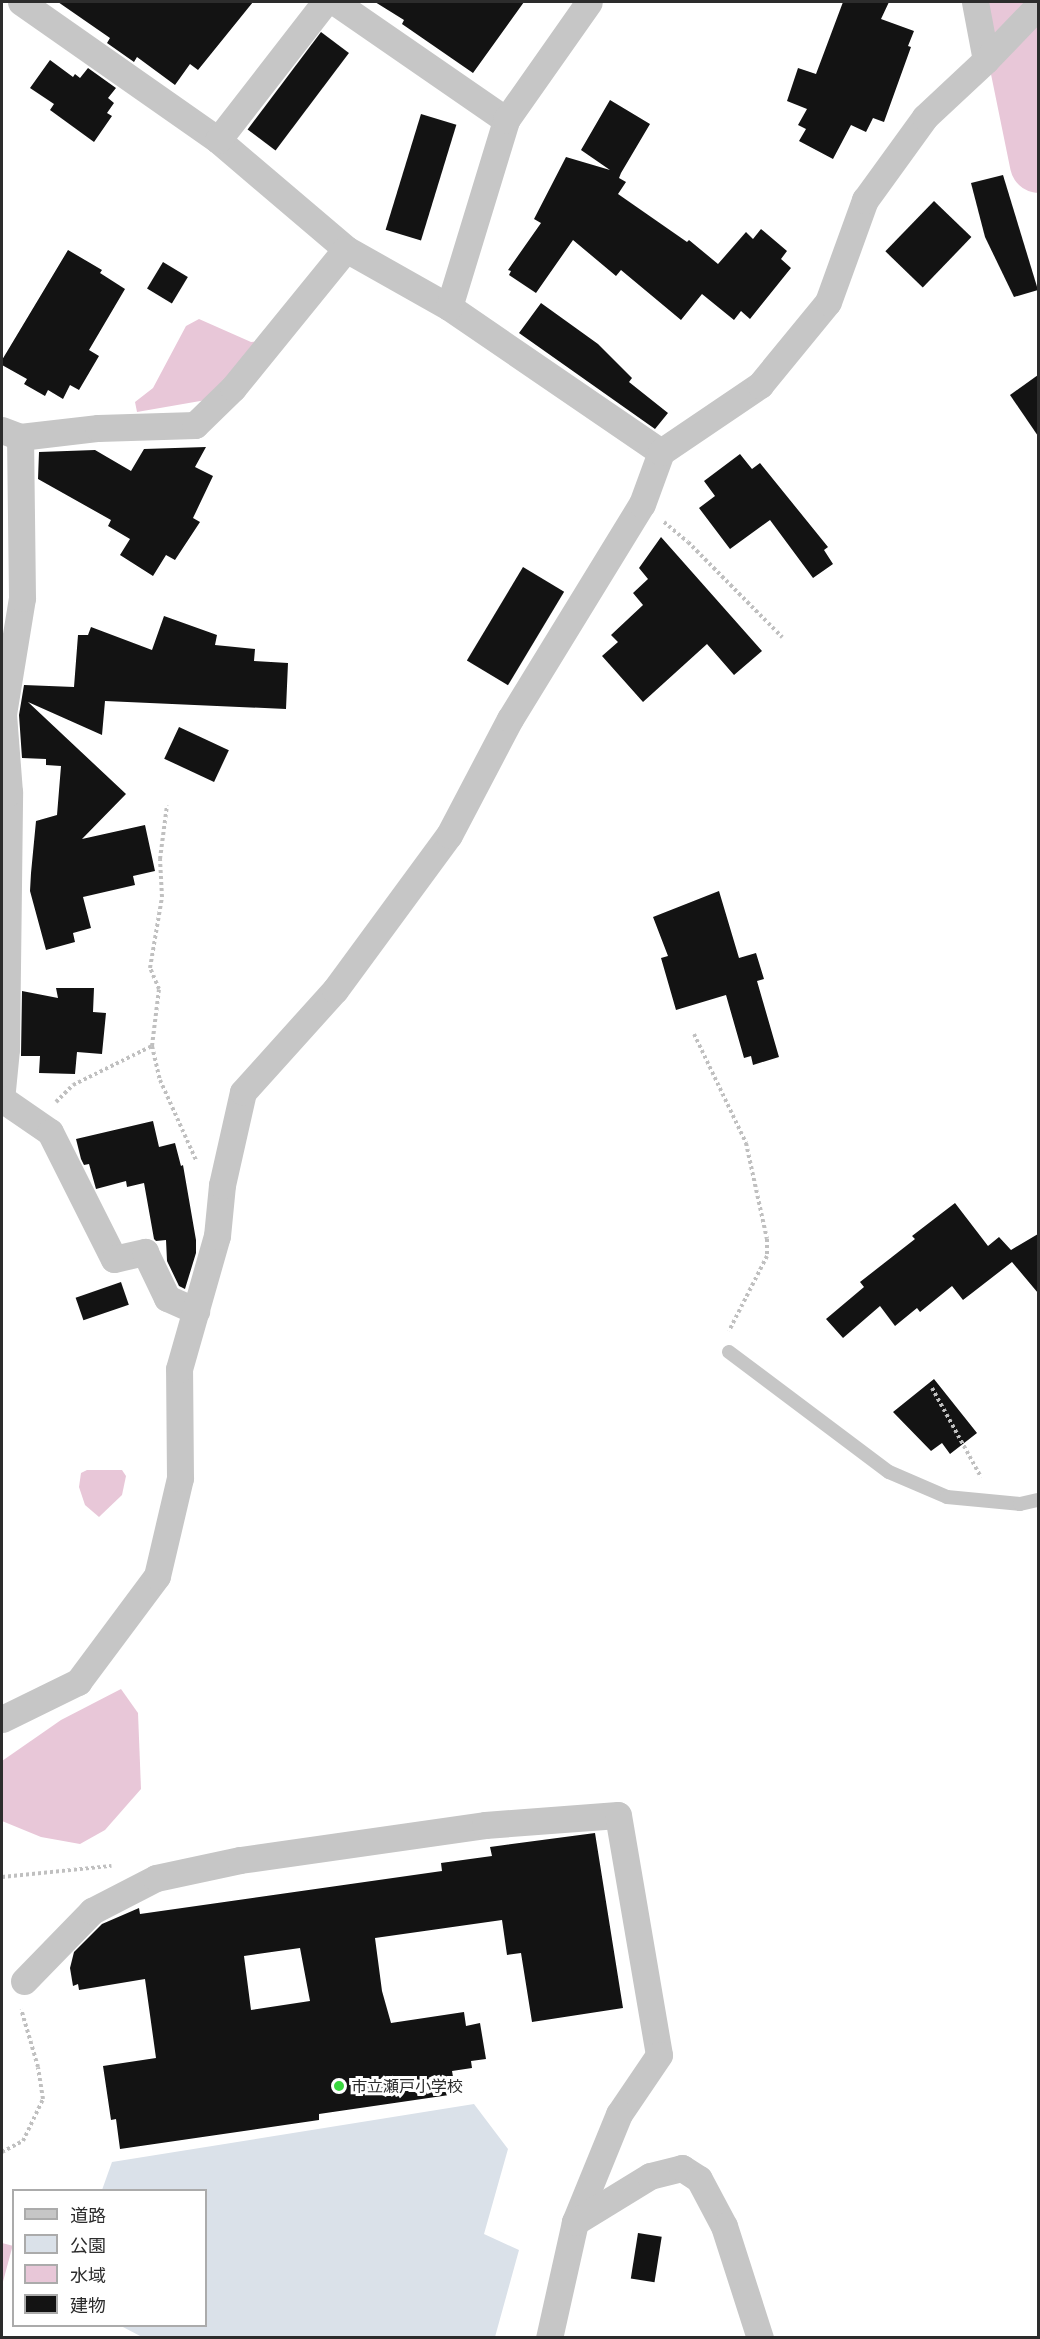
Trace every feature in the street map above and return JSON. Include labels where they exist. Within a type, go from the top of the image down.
[{"type":"street","points":[[21,2],[218,140],[346,249],[448,307],[661,452]]},
{"type":"street","points":[[218,140],[325,2]]},
{"type":"street","points":[[335,2],[506,120]]},
{"type":"street","points":[[448,307],[506,120],[589,2]]},
{"type":"street","points":[[975,2],[991,55]]},
{"type":"street","points":[[2,1719],[78,1682],[157,1576],[180,1478],[179,1369],[218,1236],[222,1185],[243,1092],[335,990],[448,835],[510,719],[642,504],[661,452],[760,385],[828,302],[865,200],[925,117],[1035,10]]},
{"type":"street","points":[[196,1311],[167,1298],[145,1252],[114,1259],[50,1132],[8,1100],[6,1049],[9,792],[3,714],[22,598],[11,434],[98,428],[195,426],[233,388],[346,249]]},
{"type":"street","points":[[24,1981],[92,1911],[156,1878],[240,1860],[485,1825],[618,1815],[659,2055],[619,2114],[575,2222],[549,2337]]},
{"type":"street","points":[[575,2222],[650,2176],[682,2168],[699,2179],[724,2226],[760,2337]]},
{"type":"lane","points":[[729,1352],[889,1472],[947,1497],[1011,1503],[1038,1500]]},
{"type":"path","points":[[642,504],[688,542],[782,637]]},
{"type":"path","points":[[167,805],[160,859],[162,897],[150,968],[159,989],[153,1046],[164,1088],[197,1162]]},
{"type":"path","points":[[694,1034],[746,1143],[767,1239],[767,1256],[726,1338],[729,1352]]},
{"type":"path","points":[[8,1100],[46,1111],[73,1085],[153,1046]]},
{"type":"path","points":[[932,1389],[984,1484],[1011,1503]]},
{"type":"path","points":[[2,2152],[23,2141],[43,2099],[39,2067],[19,2001],[24,1981]]},
{"type":"green space","points":[[474,2104],[508,2149],[484,2234],[519,2250],[495,2337],[144,2338],[123,2327],[207,2327],[207,2189],[102,2189],[112,2162]]},
{"type":"water","points":[[199,319],[251,342],[263,341],[206,400],[137,412],[135,402],[153,388],[186,326]]},
{"type":"water","points":[[87,1470],[122,1470],[126,1476],[122,1495],[99,1517],[85,1505],[79,1487],[81,1473]]},
{"type":"water","points":[[121,1689],[138,1713],[141,1789],[105,1830],[80,1844],[41,1837],[2,1821],[2,1761],[61,1720]]},
{"type":"water","points":[[2,2243],[12,2246],[12,2248],[2,2286]]},
{"type":"building","points":[[58,2],[253,2],[198,70],[190,64],[175,85],[137,57],[134,62],[107,43],[110,38]]},
{"type":"building","points":[[375,2],[524,2],[473,73],[402,24],[404,20]]},
{"type":"building","points":[[843,2],[889,2],[881,19],[914,31],[908,46],[911,47],[884,122],[873,118],[866,132],[851,125],[833,159],[799,141],[806,129],[798,125],[807,109],[787,101],[798,68],[816,74]]},
{"type":"building","points":[[321,32],[349,53],[276,150],[248,129]]},
{"type":"building","points":[[50,60],[73,77],[75,74],[80,78],[88,68],[116,88],[108,98],[114,103],[107,113],[112,116],[94,142],[50,110],[54,104],[30,88]]},
{"type":"building","points":[[610,100],[650,124],[621,173],[619,178],[626,182],[618,194],[687,242],[689,240],[718,264],[746,232],[753,239],[761,229],[787,251],[781,259],[791,268],[750,319],[741,311],[734,320],[702,294],[681,320],[621,270],[616,276],[573,240],[536,293],[509,275],[511,271],[508,270],[541,223],[534,219],[566,157],[610,170],[581,150]]},
{"type":"building","points":[[421,114],[456,125],[421,241],[386,230]]},
{"type":"building","points":[[1003,175],[1038,290],[1014,297],[985,237],[971,183]]},
{"type":"building","points":[[934,201],[971,237],[923,287],[885,251]]},
{"type":"building","points":[[68,250],[102,270],[100,273],[125,289],[89,350],[99,356],[79,390],[70,385],[63,399],[48,390],[45,396],[24,384],[27,379],[2,365],[2,360]]},
{"type":"building","points":[[163,262],[188,277],[172,304],[147,289]]},
{"type":"building","points":[[541,303],[598,344],[632,378],[629,382],[668,413],[655,429],[519,333]]},
{"type":"building","points":[[1038,375],[1038,436],[1010,395]]},
{"type":"building","points":[[206,447],[195,467],[213,476],[193,518],[200,522],[175,560],[166,555],[153,576],[120,555],[130,539],[108,526],[111,520],[38,479],[39,452],[95,450],[131,471],[144,449]]},
{"type":"building","points":[[740,454],[752,469],[760,463],[828,547],[824,550],[833,564],[813,578],[770,520],[730,549],[699,508],[715,496],[704,481]]},
{"type":"building","points":[[661,537],[762,651],[734,675],[707,644],[643,702],[602,656],[618,642],[611,635],[643,605],[633,593],[648,579],[639,568]]},
{"type":"building","points":[[523,567],[564,592],[508,685],[467,660]]},
{"type":"building","points":[[164,616],[217,635],[215,645],[255,649],[254,661],[288,663],[286,709],[105,701],[102,735],[28,702],[126,794],[82,839],[145,825],[155,871],[133,876],[135,885],[83,897],[91,928],[73,933],[75,942],[46,950],[30,891],[31,873],[36,821],[57,815],[61,766],[46,765],[46,759],[22,758],[19,715],[24,685],[74,687],[78,635],[88,635],[91,627],[152,650]]},
{"type":"building","points":[[179,727],[229,750],[214,782],[164,759]]},
{"type":"building","points":[[719,891],[739,958],[756,953],[764,979],[757,981],[779,1057],[753,1065],[751,1056],[744,1058],[726,995],[676,1010],[661,958],[668,956],[653,917]]},
{"type":"building","points":[[56,988],[94,988],[93,1012],[106,1013],[102,1054],[77,1052],[75,1074],[39,1073],[40,1056],[21,1056],[22,991],[58,998]]},
{"type":"building","points":[[153,1121],[159,1147],[175,1143],[181,1166],[183,1165],[196,1240],[196,1253],[185,1289],[179,1286],[167,1261],[166,1240],[156,1241],[154,1239],[144,1183],[127,1187],[126,1181],[96,1189],[89,1164],[84,1165],[81,1159],[76,1139]]},
{"type":"building","points":[[955,1203],[988,1246],[999,1237],[1011,1250],[1038,1234],[1038,1293],[1012,1262],[963,1300],[952,1286],[920,1312],[917,1308],[895,1326],[880,1306],[843,1338],[826,1319],[864,1287],[860,1282],[915,1239],[912,1236]]},
{"type":"building","points":[[121,1282],[129,1305],[83,1320],[76,1298]]},
{"type":"building","points":[[934,1379],[977,1433],[950,1454],[942,1443],[931,1451],[893,1412]]},
{"type":"building","points":[[595,1833],[623,2008],[532,2022],[521,1953],[507,1955],[502,1920],[375,1938],[382,1991],[391,2023],[464,2012],[466,2026],[480,2023],[486,2059],[471,2061],[472,2068],[452,2071],[456,2094],[319,2114],[319,2120],[120,2149],[116,2119],[111,2120],[103,2066],[156,2058],[145,1979],[79,1990],[78,1984],[73,1986],[70,1968],[74,1952],[102,1924],[139,1908],[140,1914],[442,1871],[441,1863],[492,1856],[490,1847]],"holes":[[[300,1948],[310,2001],[251,2010],[244,1956]]]},
{"type":"building","points":[[638,2233],[662,2237],[655,2282],[631,2278]]},
{"type":"waterway","points":[[1005,2],[1038,164]]},
{"type":"place","name":"市立瀬戸小学校","points":[[339,2086]]}]
